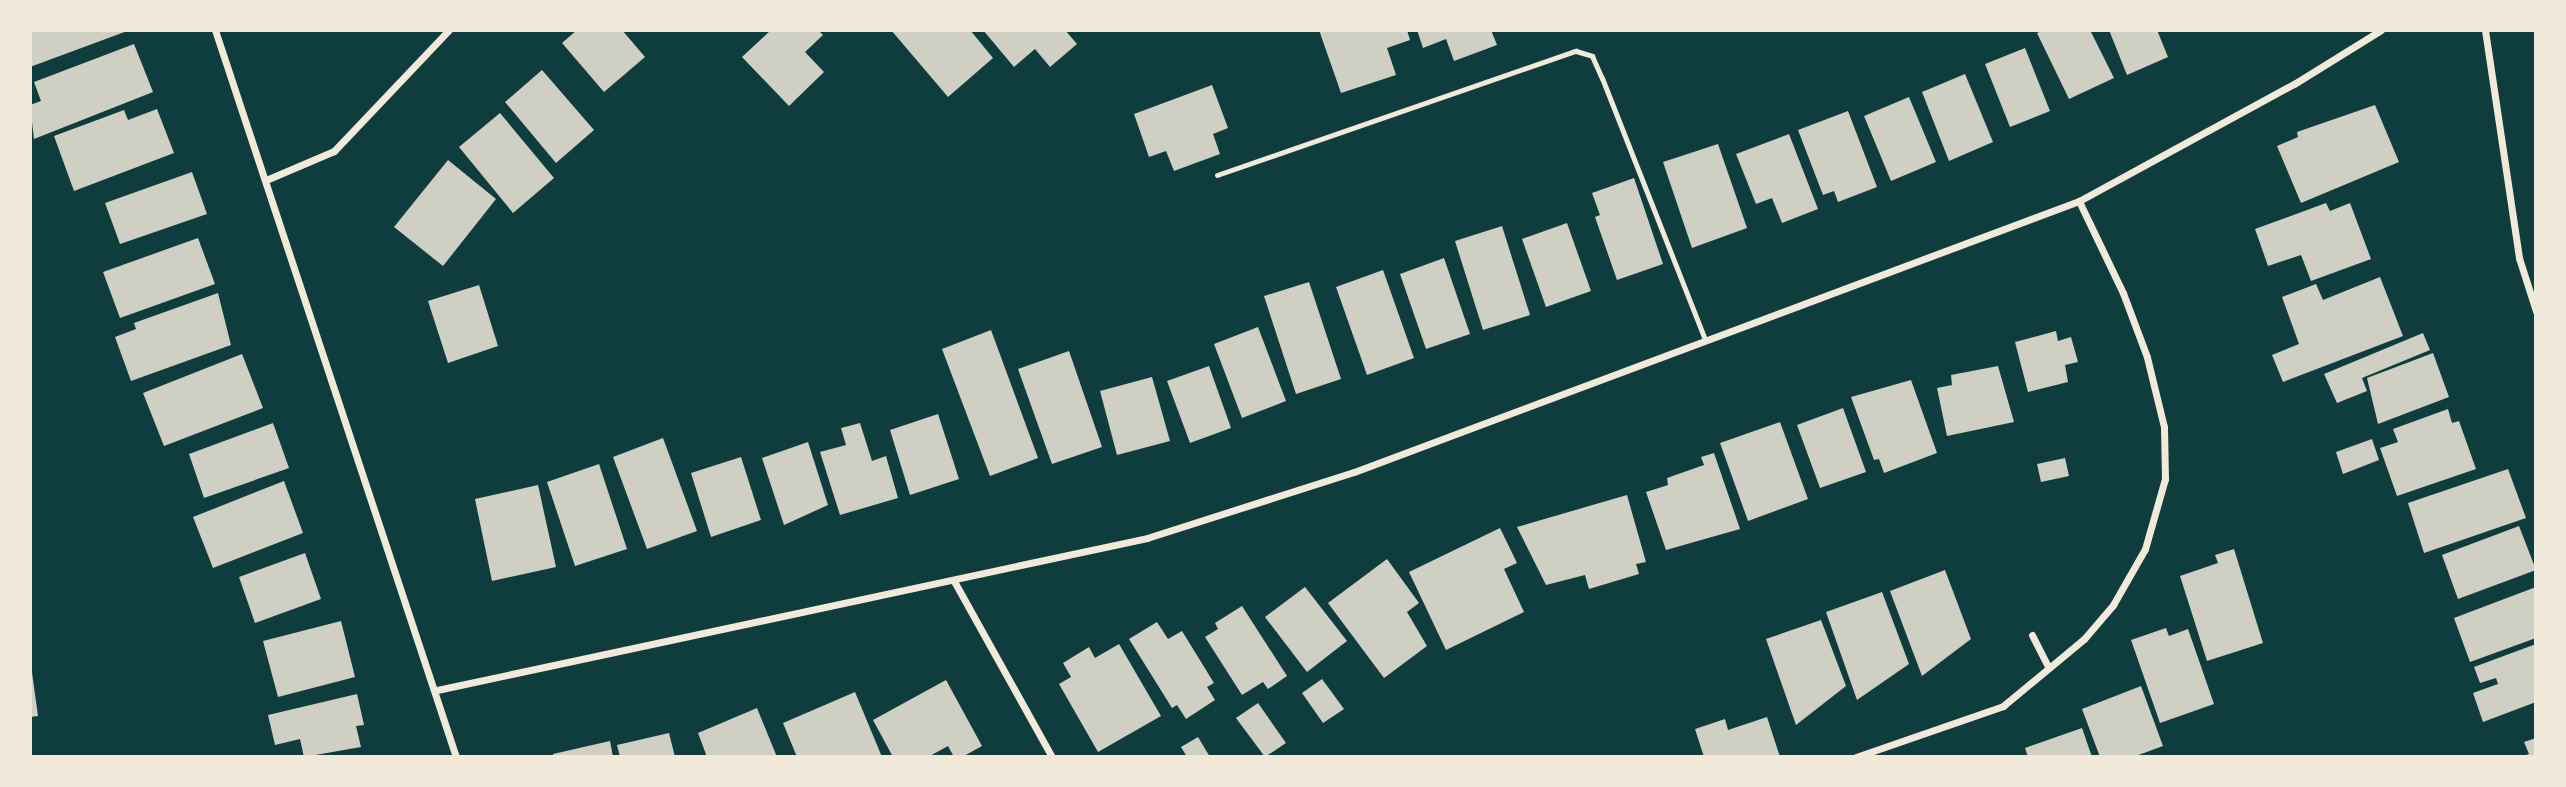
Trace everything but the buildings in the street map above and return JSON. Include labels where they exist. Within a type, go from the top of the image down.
[{"type":"street","points":[[215,30],[437,690],[456,757]]},
{"type":"street","points":[[266,180],[334,151],[449,30]]},
{"type":"street","points":[[437,690],[1147,538],[1354,472],[2079,201],[2294,85],[2381,30]]},
{"type":"street","points":[[2485,30],[2519,258],[2536,312]]},
{"type":"street","points":[[1856,757],[2003,706],[2084,639],[2113,605],[2145,549],[2165,479],[2164,427],[2147,357],[2123,293],[2079,201]]},
{"type":"street","points":[[954,581],[1052,757]]},
{"type":"street","points":[[2032,635],[2049,668]]},
{"type":"lane","points":[[1217,175],[1563,53],[1592,56],[1705,340]]}]
